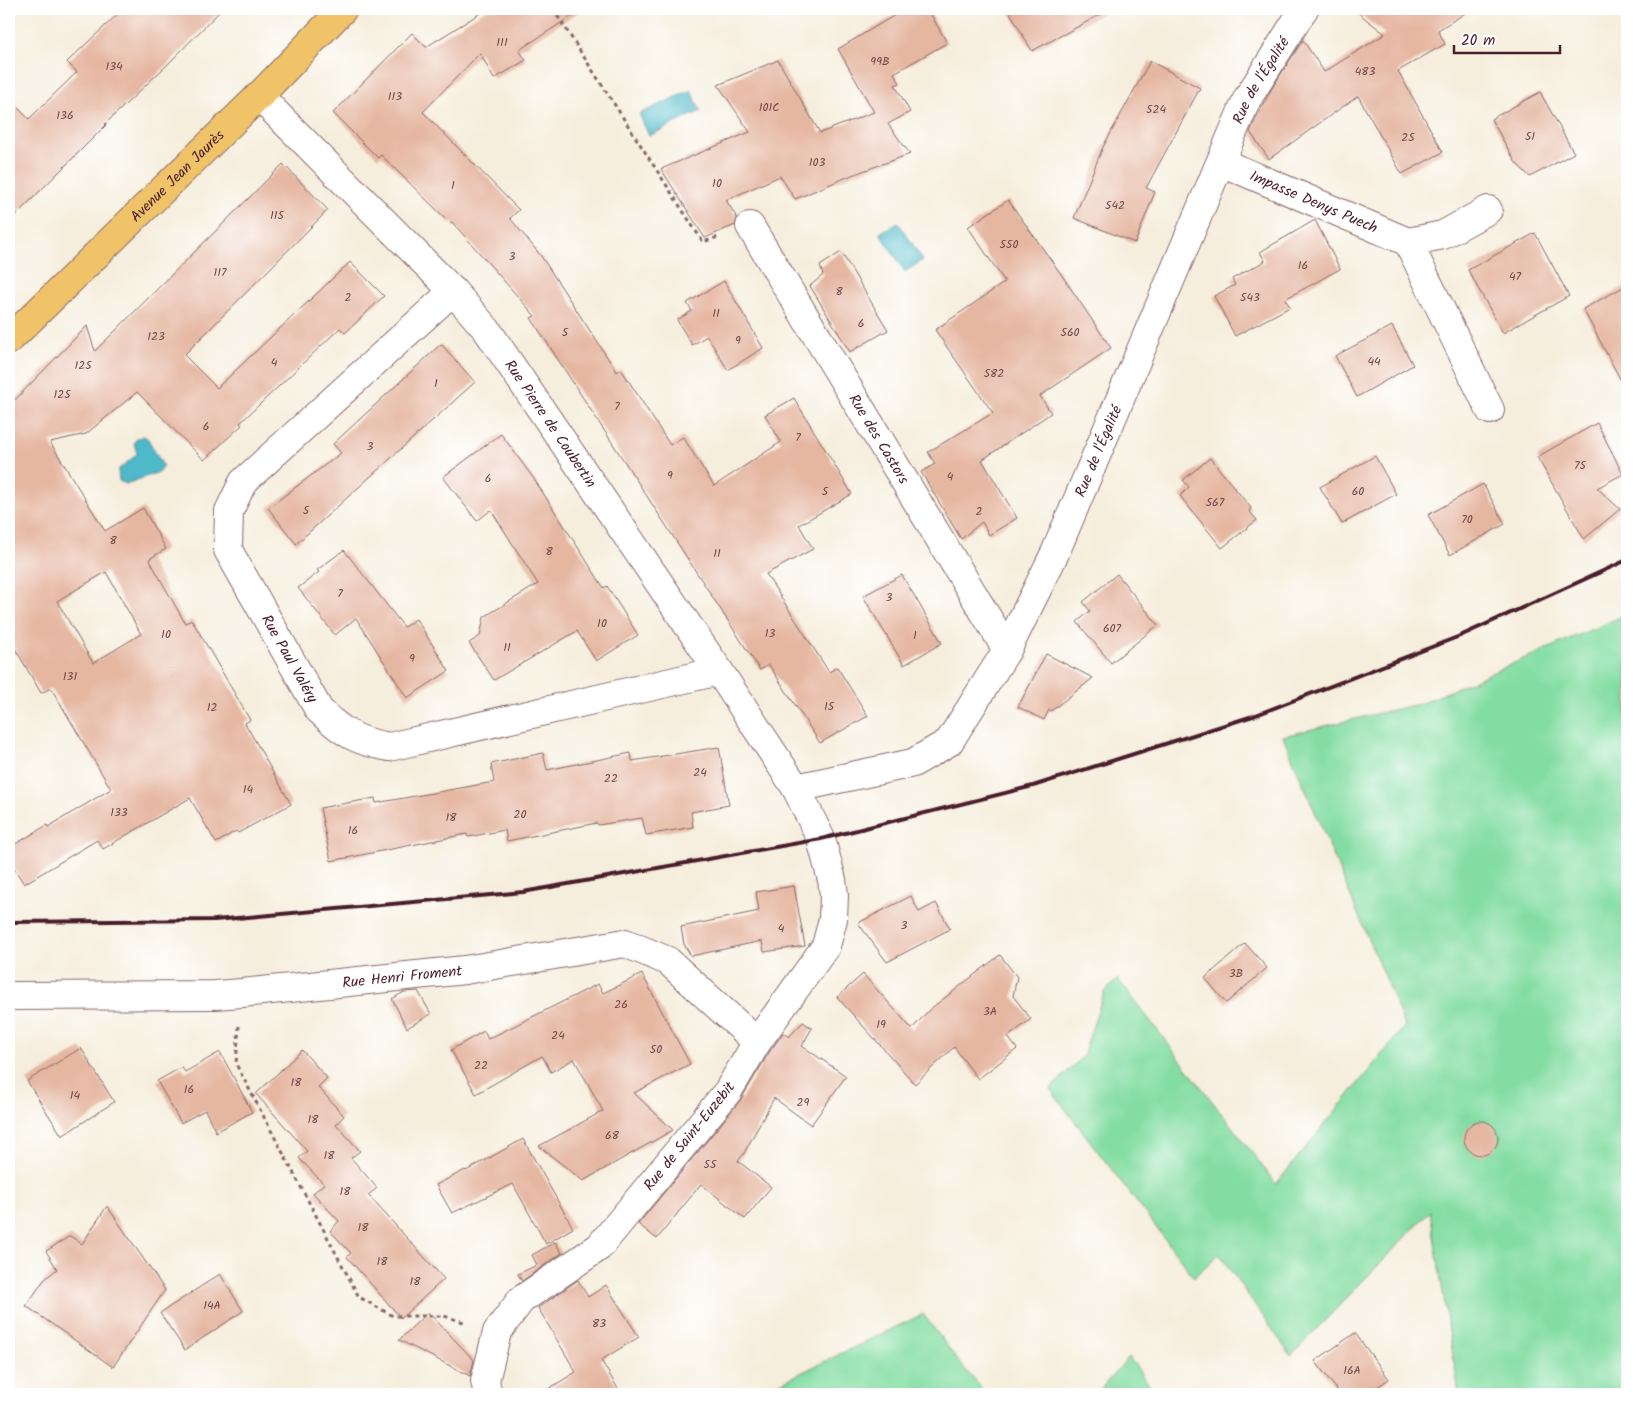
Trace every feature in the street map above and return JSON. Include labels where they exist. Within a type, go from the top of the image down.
[{"type":"main road","name":"Avenue Jean Jaurès","points":[[9,340],[259,96],[342,9]]},
{"type":"street","name":"Rue de l'Égalité","points":[[796,788],[913,763],[950,742],[1007,650],[1055,553],[1247,99],[1304,9]]},
{"type":"street","name":"Rue Pierre de Coubertin","points":[[259,96],[453,291],[487,330],[719,671],[796,788]]},
{"type":"street","name":"Impasse Denys Puech","points":[[1221,162],[1408,242]]},
{"type":"street","points":[[1488,210],[1443,236],[1408,242],[1490,410]]},
{"type":"street","name":"Rue des Castors","points":[[750,226],[1007,650]]},
{"type":"street","name":"Rue Paul Valéry","points":[[453,291],[243,482],[229,511],[228,550],[319,710],[350,736],[368,743],[389,747],[719,671]]},
{"type":"street","name":"Rue de Saint-Euzebit","points":[[488,1394],[485,1380],[496,1332],[521,1300],[599,1247],[728,1091],[757,1042],[826,946],[834,919],[833,888],[821,839],[796,788]]},
{"type":"street","name":"Rue Henri Froment","points":[[9,996],[215,995],[242,993],[466,970],[625,943],[668,961],[757,1042]]},
{"type":"path","points":[[553,9],[703,242]]},
{"type":"path","points":[[242,993],[236,1064],[360,1297],[393,1316],[444,1316],[496,1332]]},
{"type":"green space","points":[[1627,614],[1627,1394],[1459,1394],[1430,1211],[1291,1356],[1219,1254],[1194,1277],[1050,1089],[1083,1056],[1104,992],[1118,979],[1276,1184],[1405,1026],[1283,736],[1422,703]]},
{"type":"green space","points":[[923,1314],[962,1366],[987,1394],[757,1394]]},
{"type":"green space","points":[[1129,1357],[1156,1394],[1096,1394]]},
{"type":"water","points":[[691,90],[701,111],[649,136],[639,114]]},
{"type":"water","points":[[898,222],[923,260],[905,272],[880,233]]},
{"type":"water","points":[[144,436],[148,439],[163,466],[159,472],[126,484],[119,481],[118,470],[137,454],[134,443],[137,438]]},
{"type":"building","points":[[123,9],[222,9],[9,222],[9,99],[29,119],[77,72],[67,62]]},
{"type":"building","points":[[487,9],[583,9],[519,50],[526,60],[494,79],[480,53],[423,112],[519,210],[510,218],[541,256],[617,372],[621,369],[670,445],[683,437],[714,486],[781,442],[765,415],[794,398],[852,494],[799,525],[813,549],[766,574],[829,672],[837,667],[868,716],[820,743],[769,665],[760,670],[531,318],[535,316],[452,222],[450,223],[381,155],[378,158],[333,113],[412,33],[426,47]]},
{"type":"building","points":[[905,9],[928,9],[947,43],[894,73],[900,83],[895,85],[910,112],[888,124],[910,154],[852,175],[795,199],[780,176],[726,200],[737,218],[735,225],[705,238],[661,169],[750,132],[718,85],[778,60],[820,133],[874,112],[838,49]]},
{"type":"building","points":[[1008,9],[1111,9],[1032,51]]},
{"type":"building","points":[[1353,9],[1472,9],[1438,30],[1445,44],[1398,71],[1443,152],[1402,174],[1358,96],[1269,159],[1250,132],[1272,88],[1303,40],[1324,72],[1385,34]]},
{"type":"building","points":[[1150,61],[1200,88],[1146,188],[1155,192],[1135,243],[1074,218],[1103,147]]},
{"type":"building","points":[[1540,92],[1574,153],[1530,177],[1516,163],[1491,119]]},
{"type":"building","points":[[283,164],[328,210],[184,355],[217,388],[350,262],[384,296],[345,333],[340,328],[204,460],[137,392],[86,434],[50,442],[105,531],[143,508],[166,549],[149,559],[185,623],[192,620],[250,720],[245,723],[291,804],[216,843],[190,798],[103,849],[97,840],[24,884],[9,860],[9,848],[111,789],[51,688],[41,693],[9,638],[9,406],[87,326],[95,351]],"holes":[[[106,572],[141,634],[93,663],[57,601]]]},
{"type":"building","points":[[1008,200],[1111,348],[1040,396],[1051,413],[982,460],[1017,518],[989,535],[982,522],[961,539],[921,472],[935,464],[928,452],[993,413],[935,330],[1005,282],[968,227]]},
{"type":"building","points":[[1315,220],[1340,269],[1285,299],[1290,307],[1235,336],[1214,296],[1235,285],[1232,279],[1265,261],[1260,252]]},
{"type":"building","points":[[1535,233],[1569,296],[1503,333],[1468,270]]},
{"type":"building","points":[[841,252],[888,330],[850,352],[810,286],[823,275],[820,266]]},
{"type":"building","points":[[724,281],[763,348],[728,370],[707,336],[692,345],[677,320],[692,311],[687,303]]},
{"type":"building","points":[[1627,285],[1627,392],[1583,309]]},
{"type":"building","points":[[1392,326],[1413,365],[1357,397],[1335,356]]},
{"type":"building","points":[[441,344],[475,382],[296,544],[268,508],[341,453],[333,444]]},
{"type":"building","points":[[1597,423],[1623,474],[1597,488],[1620,509],[1584,539],[1537,457]]},
{"type":"building","points":[[501,434],[534,479],[604,588],[607,586],[638,635],[596,661],[577,631],[494,680],[469,643],[480,636],[484,617],[538,584],[491,510],[477,521],[443,477]]},
{"type":"building","points":[[1375,456],[1396,494],[1342,524],[1320,487]]},
{"type":"building","points":[[1210,458],[1251,508],[1249,511],[1257,520],[1222,548],[1180,496],[1189,487],[1183,480]]},
{"type":"building","points":[[1483,484],[1505,524],[1450,555],[1428,515]]},
{"type":"building","points":[[344,550],[404,627],[416,619],[449,671],[407,698],[356,618],[335,635],[298,588],[319,572],[317,570]]},
{"type":"building","points":[[1117,574],[1158,625],[1111,663],[1077,622],[1090,611],[1083,602]]},
{"type":"building","points":[[902,575],[942,643],[904,665],[863,596]]},
{"type":"building","points":[[1046,654],[1093,678],[1051,711],[1049,710],[1044,720],[1018,707]]},
{"type":"building","points":[[719,747],[729,805],[691,812],[693,827],[646,835],[642,818],[598,825],[597,823],[507,841],[505,830],[468,837],[467,834],[331,861],[320,808],[375,798],[376,803],[494,782],[491,764],[543,753],[547,770],[631,753],[632,761]]},
{"type":"building","points":[[794,886],[805,946],[764,952],[762,941],[691,956],[684,944],[681,927],[759,911],[756,892]]},
{"type":"building","points":[[911,896],[919,912],[936,903],[950,929],[887,962],[858,923]]},
{"type":"building","points":[[1245,943],[1267,968],[1226,1003],[1205,978]]},
{"type":"building","points":[[1000,955],[1017,977],[1013,996],[1031,1019],[1008,1037],[1017,1049],[978,1079],[954,1047],[915,1084],[837,997],[863,974],[912,1029],[929,1010]]},
{"type":"building","points":[[642,974],[690,1064],[634,1093],[673,1130],[583,1181],[539,1146],[603,1111],[574,1059],[551,1072],[542,1056],[476,1094],[451,1050],[484,1031],[488,1039],[598,984],[603,993]]},
{"type":"building","points":[[418,991],[431,1014],[407,1028],[392,999],[404,992]]},
{"type":"building","points":[[803,1022],[812,1028],[802,1046],[846,1076],[811,1125],[774,1098],[738,1161],[771,1187],[745,1219],[701,1184],[657,1239],[638,1224],[740,1101],[783,1033],[789,1037]]},
{"type":"building","points":[[81,1048],[114,1102],[62,1136],[27,1081]]},
{"type":"building","points":[[302,1050],[327,1078],[318,1087],[344,1116],[336,1124],[360,1151],[351,1158],[377,1188],[368,1195],[444,1279],[401,1318],[347,1257],[351,1253],[330,1231],[339,1221],[313,1193],[324,1184],[299,1158],[307,1151],[256,1094]]},
{"type":"building","points":[[220,1052],[252,1112],[216,1132],[205,1110],[181,1123],[157,1081],[182,1067],[185,1072]]},
{"type":"building","points":[[1481,1121],[1493,1126],[1498,1138],[1493,1150],[1481,1155],[1469,1150],[1464,1138],[1469,1126]]},
{"type":"building","points":[[523,1139],[573,1228],[546,1244],[513,1184],[452,1213],[436,1185],[466,1171]]},
{"type":"building","points":[[107,1206],[165,1290],[113,1367],[26,1306],[44,1280],[57,1269],[46,1251],[70,1236],[82,1244]]},
{"type":"building","points":[[555,1242],[562,1253],[522,1281],[518,1274],[537,1265],[532,1255]]},
{"type":"building","points":[[220,1274],[243,1311],[185,1350],[160,1313]]},
{"type":"building","points":[[578,1280],[588,1297],[606,1285],[639,1337],[601,1360],[621,1394],[540,1394],[576,1372],[538,1308]]},
{"type":"building","points":[[428,1312],[474,1360],[470,1376],[399,1340]]},
{"type":"building","points":[[1355,1333],[1389,1379],[1367,1394],[1340,1394],[1315,1361]]},
{"type":"railway","points":[[9,922],[215,920],[523,892],[821,839],[1033,786],[1256,715],[1460,636],[1627,560]]}]
